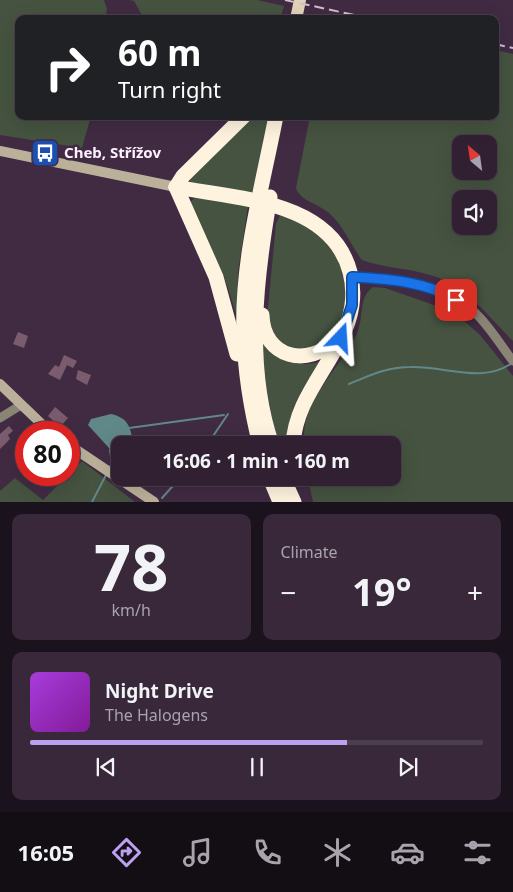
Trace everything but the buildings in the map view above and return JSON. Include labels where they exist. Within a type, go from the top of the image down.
[{"type":"highway","points":[[176,187],[183,176],[240,120]]},
{"type":"highway","points":[[270,436],[262,404],[255,329],[263,220],[276,120]]},
{"type":"highway","points":[[267,188],[282,120]]},
{"type":"highway","points":[[176,187],[274,206],[303,215],[332,237],[347,261],[352,277],[353,296],[350,314],[341,338],[304,402],[294,436]]},
{"type":"highway","points":[[176,187],[216,277],[258,436]]},
{"type":"highway","points":[[250,404],[245,360],[244,311],[246,281],[263,220]]},
{"type":"highway","points":[[263,220],[262,318],[266,334],[275,346],[282,351],[297,356],[305,357],[322,352],[338,338],[350,314]]},
{"type":"highway","points":[[273,486],[280,502]]},
{"type":"highway","points":[[287,486],[294,502]]},
{"type":"highway","points":[[297,486],[300,502]]},
{"type":"main road","points":[[297,15],[300,0]]},
{"type":"street","points":[[0,152],[176,187]]},
{"type":"street","points":[[352,277],[396,281],[439,289],[472,310],[513,361]]},
{"type":"street","points":[[0,384],[38,421]]},
{"type":"street","points":[[0,418],[21,405]]},
{"type":"street","points":[[80,453],[119,481],[154,502]]},
{"type":"shaded area","points":[[0,0],[104,0],[107,9],[106,15],[15,15],[15,120],[90,120],[82,148],[0,135]]},
{"type":"shaded area","points":[[130,0],[257,0],[284,6],[281,15],[142,15],[134,1]]},
{"type":"shaded area","points":[[499,51],[513,54],[513,341],[475,302],[443,280],[422,273],[362,260],[335,218],[301,196],[296,188],[309,120],[499,120]]},
{"type":"shaded area","points":[[246,120],[269,120],[252,197],[190,182],[189,177]]},
{"type":"shaded area","points":[[196,197],[248,206],[238,272],[237,317],[224,276],[191,207],[191,201]]},
{"type":"shaded area","points":[[281,213],[319,233],[341,263],[347,295],[340,326],[320,347],[296,350],[278,341],[267,318],[276,224]]},
{"type":"shaded area","points":[[373,287],[385,288],[454,312],[480,335],[513,376],[513,502],[313,502],[310,486],[401,486],[401,436],[304,436],[308,415],[314,401],[357,333],[363,302],[368,291]]},
{"type":"shaded area","points":[[262,340],[273,353],[286,361],[302,364],[319,362],[294,406],[287,436],[276,436],[267,393]]},
{"type":"shaded area","points":[[111,414],[122,418],[128,425],[131,436],[111,436],[111,450],[88,425],[91,419]]},
{"type":"shaded area","points":[[82,461],[111,483],[111,486],[114,486],[135,502],[0,502],[0,491],[15,478],[15,486],[25,486],[43,500],[57,486],[80,486],[80,463]]},
{"type":"waterway","points":[[349,384],[394,368],[424,367],[476,373],[500,369],[512,363]]},
{"type":"waterway","points":[[213,436],[228,414]]},
{"type":"waterway","points":[[129,428],[224,415]]},
{"type":"waterway","points":[[109,469],[112,463],[110,450]]},
{"type":"waterway","points":[[92,502],[106,475]]},
{"type":"waterway","points":[[162,498],[173,486]]},
{"type":"railway","points":[[285,0],[354,15]]},
{"type":"railway","points":[[499,45],[513,48]]},
{"type":"place","name":"Cheb, Střížov","points":[[45,153]]},
{"type":"route","points":[[341,338],[346,329],[352,305],[352,277],[396,281],[439,289],[456,300]]}]
